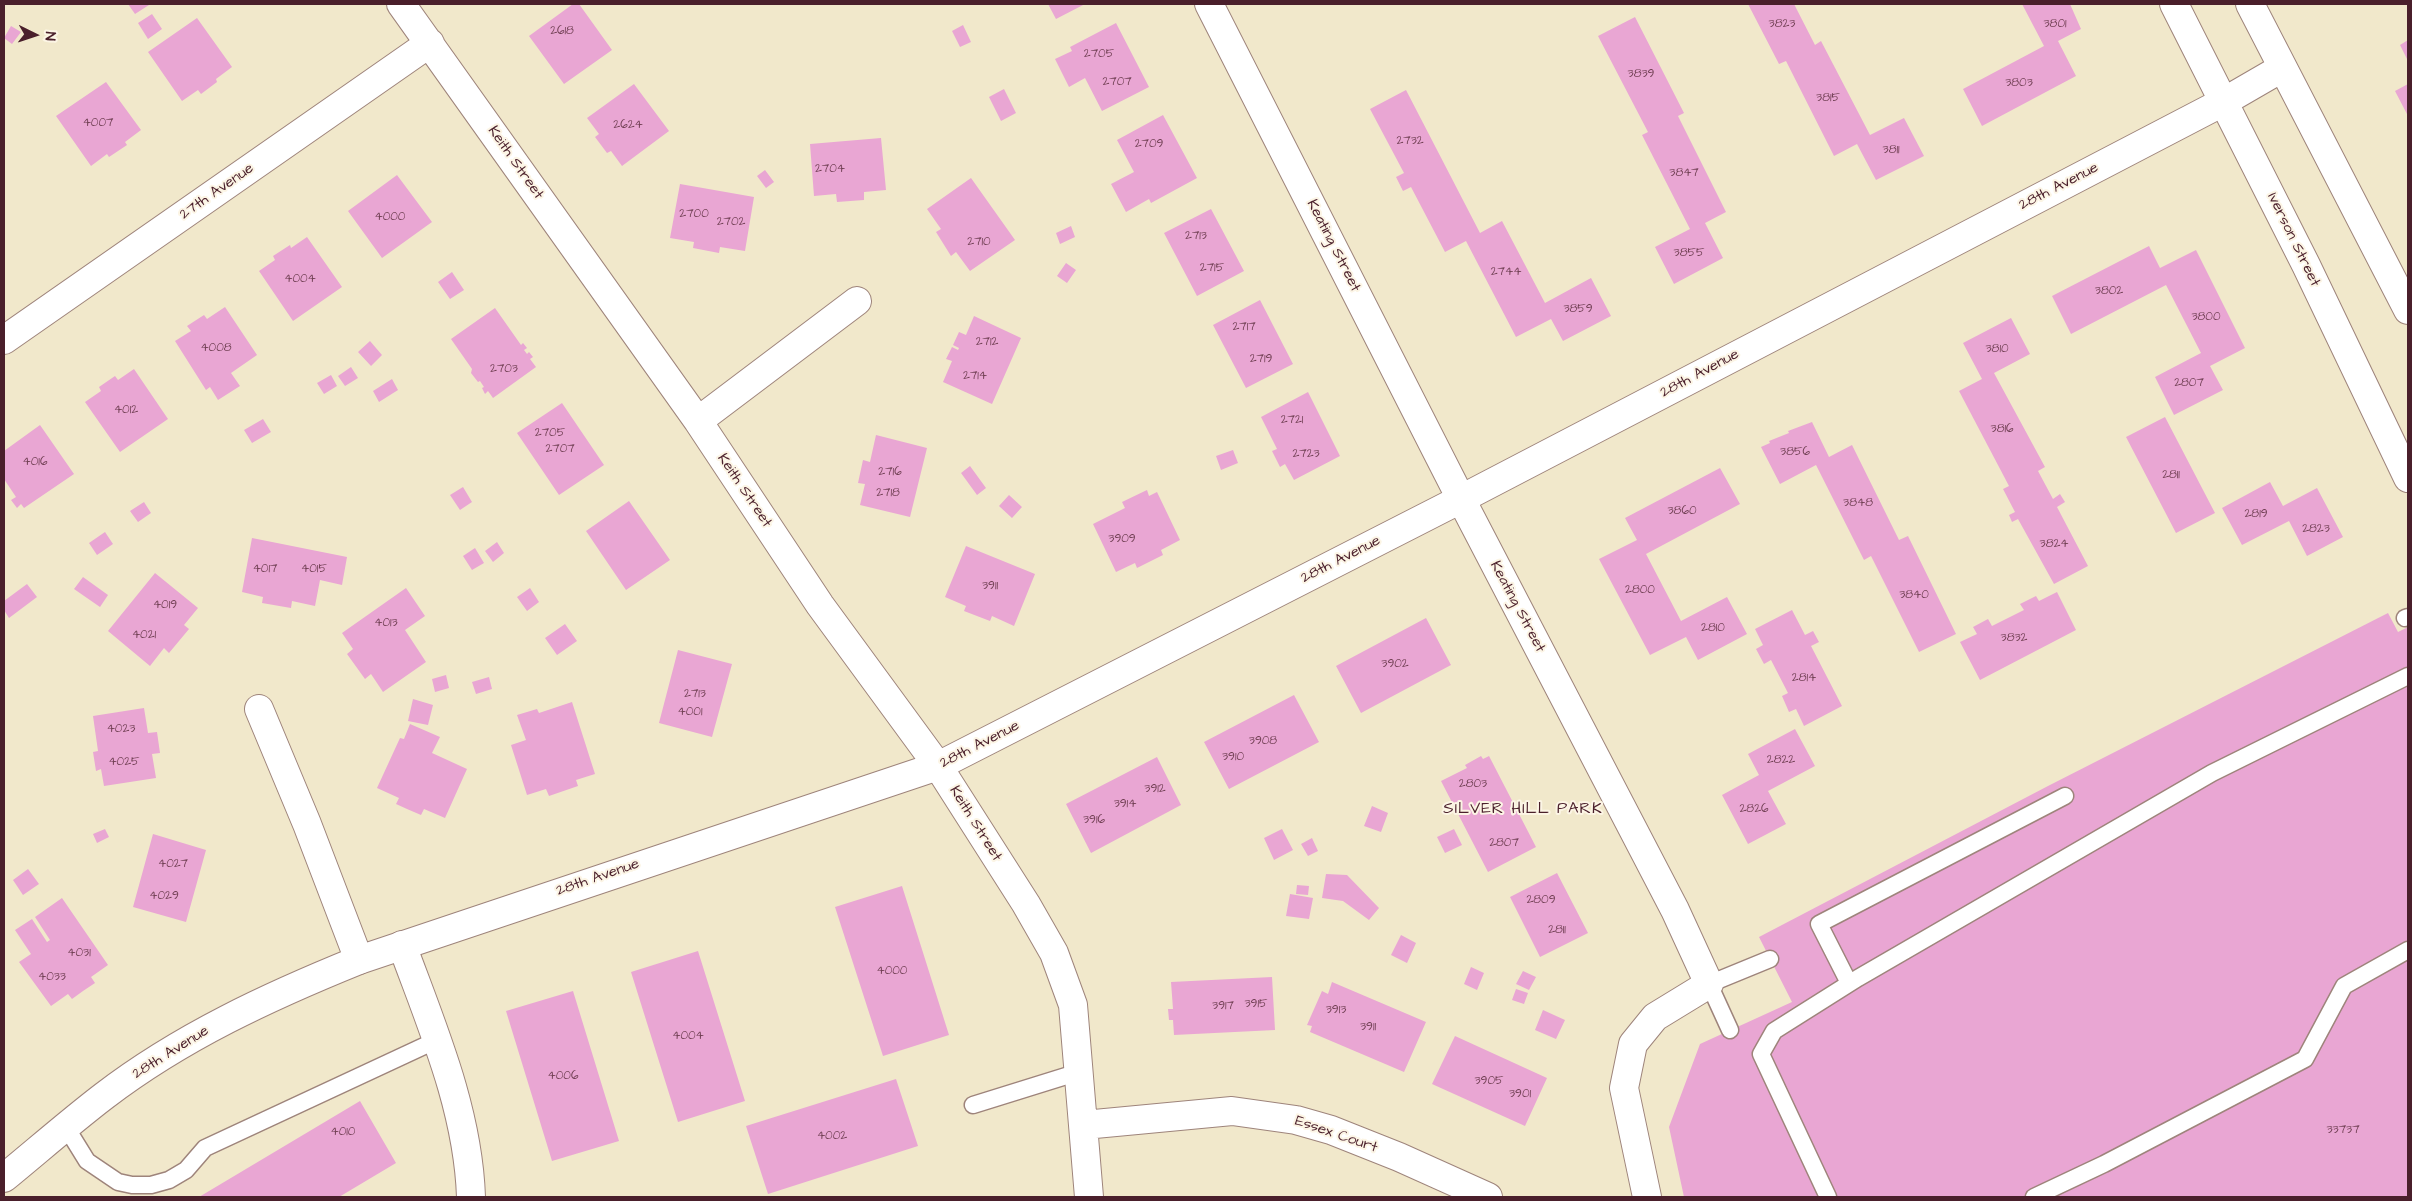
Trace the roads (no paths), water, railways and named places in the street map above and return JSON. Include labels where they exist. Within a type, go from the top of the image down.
[{"type":"street","name":"Keith Street","points":[[401,4],[698,421],[820,605],[938,766],[1026,904],[1054,953],[1073,1005],[1089,1197]]},
{"type":"street","name":"Keating Street","points":[[1209,4],[1461,499],[1675,910],[1709,984]]},
{"type":"street","name":"Iverson Street","points":[[2174,4],[2225,101],[2408,478]]},
{"type":"street","points":[[2250,4],[2408,310]]},
{"type":"street","name":"27th Avenue","points":[[7,331],[430,43]]},
{"type":"street","name":"28th Avenue","points":[[4,1178],[105,1095],[159,1059],[276,994],[358,960],[938,766],[1461,499],[2225,101],[2282,68]]},
{"type":"street","points":[[698,421],[857,301]]},
{"type":"street","points":[[259,709],[307,824],[358,960]]},
{"type":"street","points":[[402,945],[452,1083],[463,1127],[471,1197]]},
{"type":"street","points":[[1647,1197],[1624,1088],[1633,1044],[1655,1017],[1709,984]]},
{"type":"street","name":"Essex Court","points":[[1084,1125],[1232,1111],[1296,1120],[1331,1130],[1399,1157],[1488,1197]]},
{"type":"lane","points":[[1828,1197],[1761,1054],[1774,1031],[1849,983],[2212,773],[2408,676]]},
{"type":"lane","points":[[1849,983],[1819,924],[2065,796]]},
{"type":"lane","points":[[2034,1197],[2104,1164],[2305,1058],[2344,986],[2408,950]]},
{"type":"lane","points":[[1730,1030],[1709,984],[1770,959]]},
{"type":"lane","points":[[66,1127],[87,1161],[118,1182],[132,1185],[151,1185],[169,1180],[186,1170],[205,1148],[437,1040]]},
{"type":"lane","points":[[972,1105],[1080,1072]]},
{"type":"district","name":"SILVER HILL PARK","points":[[1523,810]]}]
